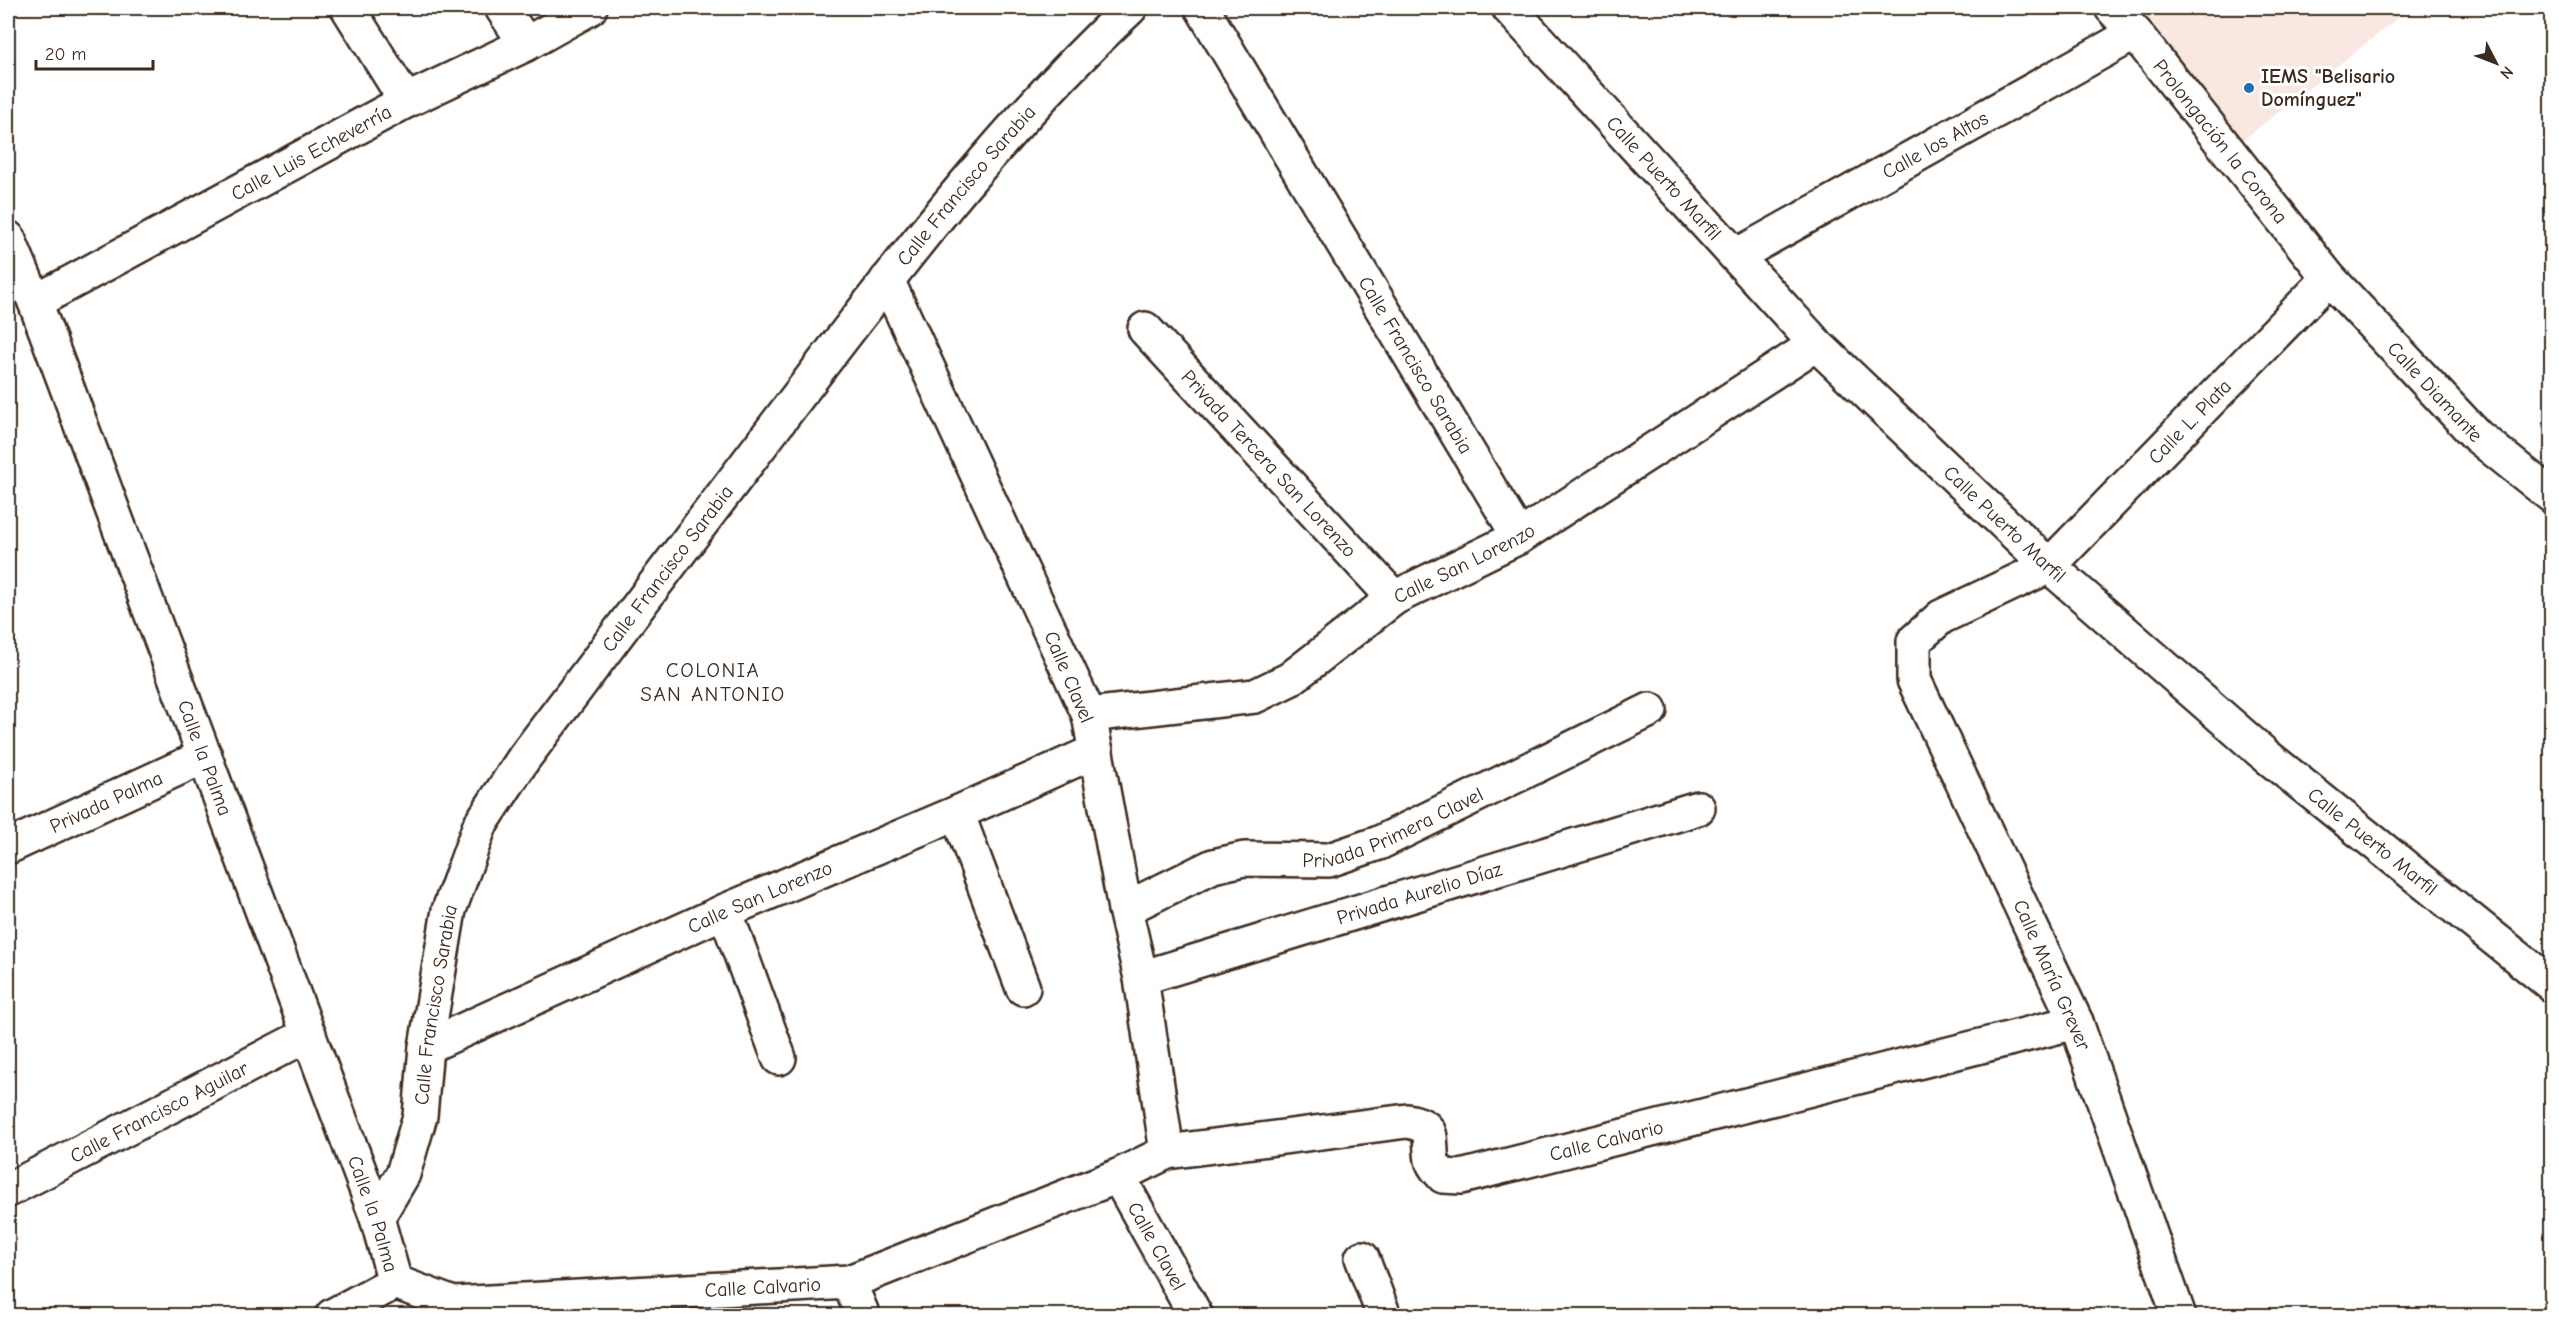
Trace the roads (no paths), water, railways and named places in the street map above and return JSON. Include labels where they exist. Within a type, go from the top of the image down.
[{"type":"street","points":[[348,8],[406,101]]},
{"type":"street","points":[[502,8],[526,44]]},
{"type":"street","name":"Calle Luis Echeverría","points":[[35,302],[406,101],[526,44],[590,8]]},
{"type":"street","name":"Calle Francisco Sarabia","points":[[377,1218],[403,1174],[420,1116],[426,1047],[449,910],[480,825],[524,758],[887,280],[1024,117],[1079,56],[1130,8]]},
{"type":"street","name":"Calle Francisco Sarabia","points":[[1202,8],[1519,537]]},
{"type":"street","name":"Prolongación la Corona","points":[[2112,8],[2135,33],[2329,278]]},
{"type":"street","name":"Calle Puerto Marfil","points":[[1522,11],[1816,344],[2049,566],[2264,754],[2552,985]]},
{"type":"street","name":"Calle los Altos","points":[[1736,256],[2135,33]]},
{"type":"street","name":"Calle la Palma","points":[[8,238],[35,302],[309,1034],[377,1218],[394,1282]]},
{"type":"street","name":"Calle Diamante","points":[[2329,278],[2477,436],[2552,496]]},
{"type":"street","name":"Calle L. Plata","points":[[2049,566],[2329,278]]},
{"type":"street","name":"Calle Clavel","points":[[887,280],[1089,715],[1125,909],[1141,978],[1158,1157]]},
{"type":"street","name":"Privada Tercera San Lorenzo","points":[[1145,329],[1394,598]]},
{"type":"street","name":"Calle San Lorenzo","points":[[1089,715],[1255,696],[1290,679],[1394,598],[1519,537],[1816,344]]},
{"type":"street","name":"Calle María Grever","points":[[2049,566],[1941,617],[1914,641],[1914,680],[2076,1022],[2179,1316]]},
{"type":"street","name":"Privada Primera Clavel","points":[[1125,909],[1213,866],[1244,858],[1329,860],[1379,843],[1650,710]]},
{"type":"street","name":"Calle San Lorenzo","points":[[426,1047],[725,911],[957,813],[1096,751]]},
{"type":"street","name":"Privada Palma","points":[[8,847],[205,756]]},
{"type":"street","name":"Privada Aurelio Díaz","points":[[1141,978],[1698,808]]},
{"type":"street","points":[[957,813],[1023,988]]},
{"type":"street","points":[[725,911],[779,1058]]},
{"type":"street","name":"Calle Calvario","points":[[394,1282],[457,1310],[849,1282],[1118,1176],[1158,1157],[1407,1121],[1421,1124],[1431,1134],[1432,1163],[1443,1176],[1461,1177],[2076,1022]]},
{"type":"street","name":"Calle Francisco Aguilar","points":[[8,1190],[309,1034]]},
{"type":"street","name":"Calle Clavel","points":[[1118,1176],[1196,1316]]},
{"type":"street","points":[[1362,1258],[1384,1316]]},
{"type":"street","points":[[332,1316],[394,1282]]},
{"type":"street","points":[[849,1282],[863,1316]]},
{"type":"place","name":"IEMS \"Belisario Domínguez\"","points":[[2249,88]]},
{"type":"district","name":"COLONIA SAN ANTONIO","points":[[713,682]]}]
